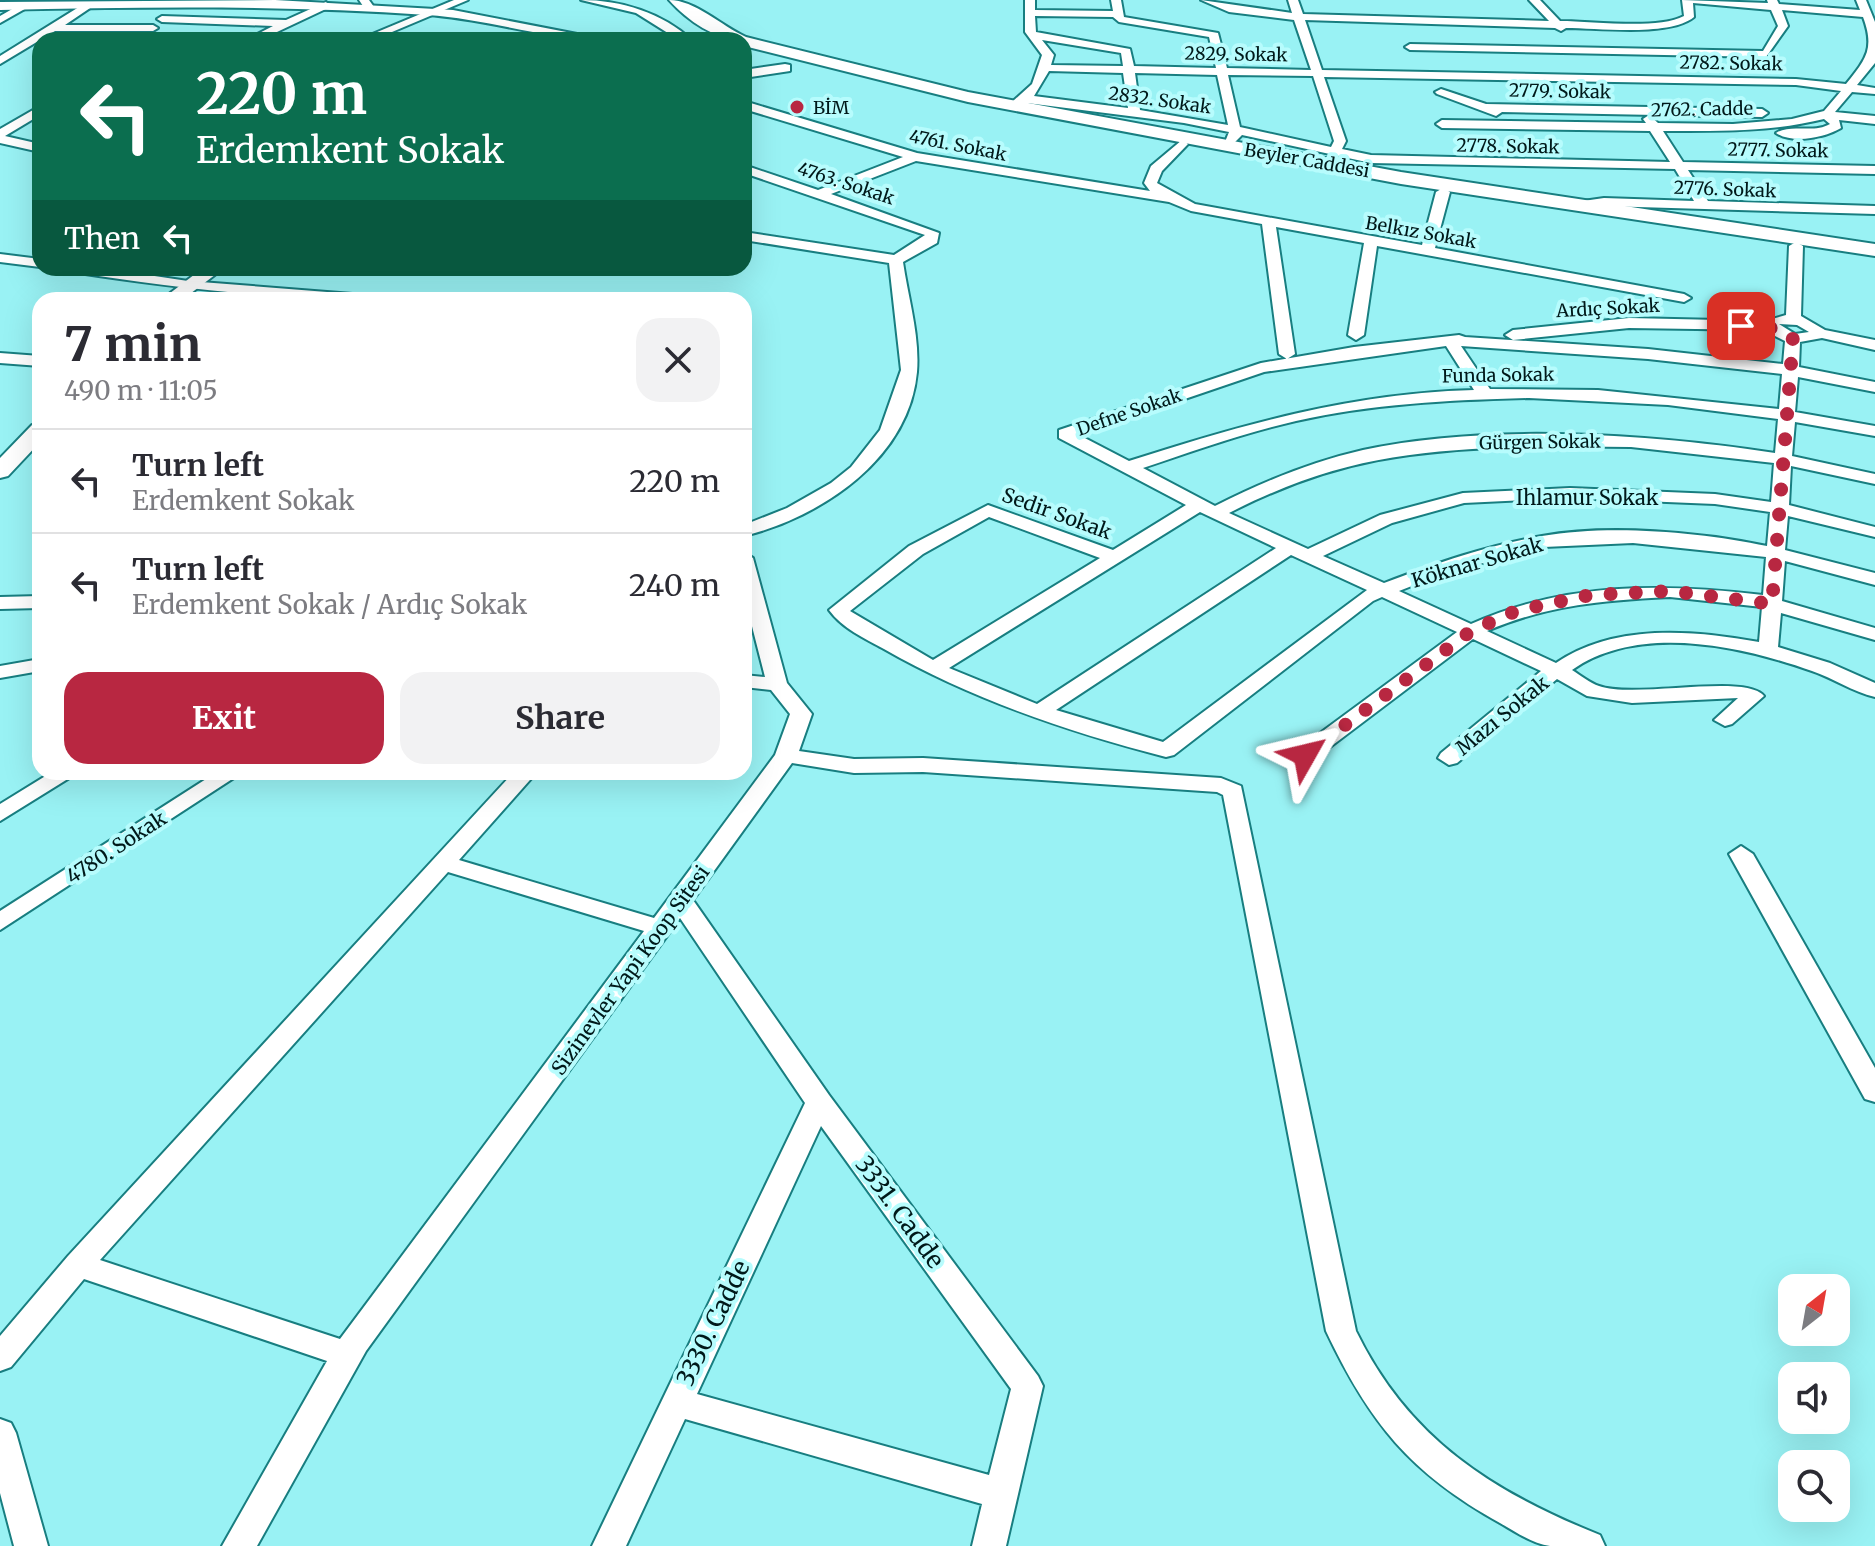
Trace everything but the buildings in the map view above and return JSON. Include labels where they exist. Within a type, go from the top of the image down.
[{"type":"main road","points":[[660,0],[706,32]]},
{"type":"main road","name":"Beyler Caddesi","points":[[676,0],[722,32]]},
{"type":"main road","name":"Beyler Caddesi","points":[[752,45],[793,60],[1182,144],[1443,192],[1796,242],[1875,250]]},
{"type":"main road","name":"Beyler Caddesi","points":[[752,64],[793,60],[1232,139],[1574,206],[1875,258]]},
{"type":"street","points":[[378,32],[426,6],[463,0]]},
{"type":"street","points":[[586,0],[639,11],[674,32]]},
{"type":"street","points":[[1021,102],[1045,68],[1048,55],[1033,35],[1030,0]]},
{"type":"street","points":[[1116,0],[1119,19],[1203,29],[1214,35],[1232,139]]},
{"type":"street","points":[[1206,0],[1228,9],[1299,18],[1395,16],[1557,23],[1678,23],[1689,17],[1687,0],[1774,3],[1868,14]]},
{"type":"street","points":[[1293,0],[1340,141],[1335,151]]},
{"type":"street","points":[[1534,0],[1622,90]]},
{"type":"street","points":[[1827,115],[1874,58],[1874,32],[1861,0]]},
{"type":"street","points":[[47,32],[103,3]]},
{"type":"street","points":[[0,6],[178,3],[426,6],[560,32]]},
{"type":"street","points":[[148,32],[178,3]]},
{"type":"street","points":[[1410,47],[1583,50],[1776,68],[1783,26],[1774,3]]},
{"type":"street","points":[[267,32],[326,5]]},
{"type":"street","points":[[0,20],[25,6]]},
{"type":"street","points":[[1218,17],[1228,9]]},
{"type":"street","points":[[1030,13],[1118,14]]},
{"type":"street","points":[[1395,16],[1410,47],[1441,92],[1484,108],[1572,126]]},
{"type":"street","points":[[162,19],[286,23]]},
{"type":"street","points":[[207,30],[217,21]]},
{"type":"street","points":[[53,28],[153,28]]},
{"type":"street","points":[[1033,35],[1126,51],[1135,115]]},
{"type":"street","points":[[0,61],[32,41]]},
{"type":"street","name":"2829. Sokak","points":[[1045,68],[1428,76]]},
{"type":"street","name":"2782. Sokak","points":[[1428,76],[1612,79],[1776,68],[1875,91]]},
{"type":"street","points":[[1441,92],[1434,99],[1448,144]]},
{"type":"street","points":[[1632,100],[1656,128],[1705,207]]},
{"type":"street","name":"2832. Sokak","points":[[1021,102],[1184,119],[1232,139],[1335,151]]},
{"type":"street","name":"4761. Sokak","points":[[752,107],[915,157],[1163,194]]},
{"type":"street","name":"2779. Sokak","points":[[1484,108],[1827,115],[1875,120]]},
{"type":"street","points":[[0,136],[32,115]]},
{"type":"street","name":"2762. Cadde","points":[[1448,144],[1572,126],[1733,128],[1822,134],[1837,125],[1827,115]]},
{"type":"street","points":[[0,136],[32,146]]},
{"type":"street","points":[[1163,194],[1150,183],[1152,176],[1182,144]]},
{"type":"street","name":"2778. Sokak","points":[[1335,151],[1371,159],[1448,144],[1681,166]]},
{"type":"street","points":[[820,194],[915,157]]},
{"type":"street","name":"2777. Sokak","points":[[1681,166],[1875,170]]},
{"type":"street","name":"4763. Sokak","points":[[752,172],[917,225],[934,236],[927,244],[896,260]]},
{"type":"street","points":[[1427,252],[1443,192]]},
{"type":"street","name":"Belkız Sokak","points":[[1163,194],[1220,215],[1684,298]]},
{"type":"street","name":"2776. Sokak","points":[[1574,206],[1604,202],[1875,210]]},
{"type":"street","points":[[1269,224],[1287,354]]},
{"type":"street","points":[[752,237],[896,260],[909,370],[895,417],[863,468],[842,486],[772,522],[752,528]]},
{"type":"street","points":[[1356,335],[1371,242]]},
{"type":"street","points":[[1768,651],[1793,329],[1796,242]]},
{"type":"street","points":[[0,258],[32,262]]},
{"type":"street","points":[[127,276],[188,285],[277,292]]},
{"type":"street","points":[[180,292],[202,276]]},
{"type":"street","name":"Ardıç Sokak","points":[[1450,341],[1629,323],[1769,326],[1778,320],[1814,338],[1818,333],[1875,345]]},
{"type":"street","points":[[1450,341],[1484,393]]},
{"type":"street","name":"Defne Sokak","points":[[1725,720],[1754,696],[1742,692],[1632,697],[1594,692],[1560,672],[1207,509],[1065,434],[1261,368],[1354,352],[1450,341],[1648,354],[1790,371],[1875,387]]},
{"type":"street","points":[[0,358],[32,360]]},
{"type":"street","name":"Funda Sokak","points":[[1128,467],[1317,411],[1410,398],[1484,393],[1623,396],[1787,414],[1875,431]]},
{"type":"street","points":[[0,471],[8,454],[32,436]]},
{"type":"street","name":"Gürgen Sokak","points":[[933,669],[1115,557],[1207,509],[1277,482],[1363,455],[1439,445],[1560,438],[1676,444],[1783,457],[1875,479]]},
{"type":"street","name":"Ihlamur Sokak","points":[[1039,712],[1167,625],[1298,552],[1386,519],[1463,498],[1570,493],[1715,499],[1779,508],[1875,532]]},
{"type":"street","name":"Sedir Sokak","points":[[933,669],[847,620],[839,610],[916,550],[988,510],[1115,557]]},
{"type":"street","name":"Köknar Sokak","points":[[1039,712],[1166,750],[1366,597],[1438,569],[1543,541],[1633,537],[1776,554],[1875,579]]},
{"type":"street","name":"Sizinevler Yapi Koop Sitesi","points":[[239,1546],[348,1355],[786,756],[801,714],[777,684],[752,589]]},
{"type":"street","points":[[1305,755],[1471,631],[1516,611],[1590,595],[1670,591],[1772,604],[1875,634]]},
{"type":"street","points":[[0,603],[32,602]]},
{"type":"street","name":"Mazı Sokak","points":[[1449,758],[1543,677],[1560,672],[1576,658],[1642,640],[1722,641],[1796,657],[1875,691]]},
{"type":"street","points":[[0,672],[32,666]]},
{"type":"street","points":[[933,669],[1039,712]]},
{"type":"street","points":[[752,682],[777,684]]},
{"type":"street","points":[[786,756],[854,766],[923,765],[1221,785],[1233,791],[1341,1331],[1370,1389],[1405,1434],[1438,1463],[1496,1507],[1588,1546]]},
{"type":"street","points":[[2,812],[55,780]]},
{"type":"street","name":"4780. Sokak","points":[[0,922],[220,780]]},
{"type":"street","points":[[0,1358],[78,1265],[519,780]]},
{"type":"street","points":[[1741,854],[1875,1092]]},
{"type":"street","points":[[444,863],[661,928]]},
{"type":"street","name":"3331. Cadde","points":[[681,901],[819,1102],[1027,1386],[989,1546]]},
{"type":"street","name":"3330. Cadde","points":[[609,1546],[819,1102]]},
{"type":"street","points":[[78,1265],[348,1355]]},
{"type":"street","points":[[675,1402],[1002,1494]]},
{"type":"street","points":[[0,1433],[31,1546]]},
{"type":"place","name":"BİM","points":[[797,107]]},
{"type":"route","points":[[1305,755],[1471,631],[1516,611],[1590,595],[1670,591],[1772,604],[1793,339],[1774,332],[1769,326],[1741,326]]}]
